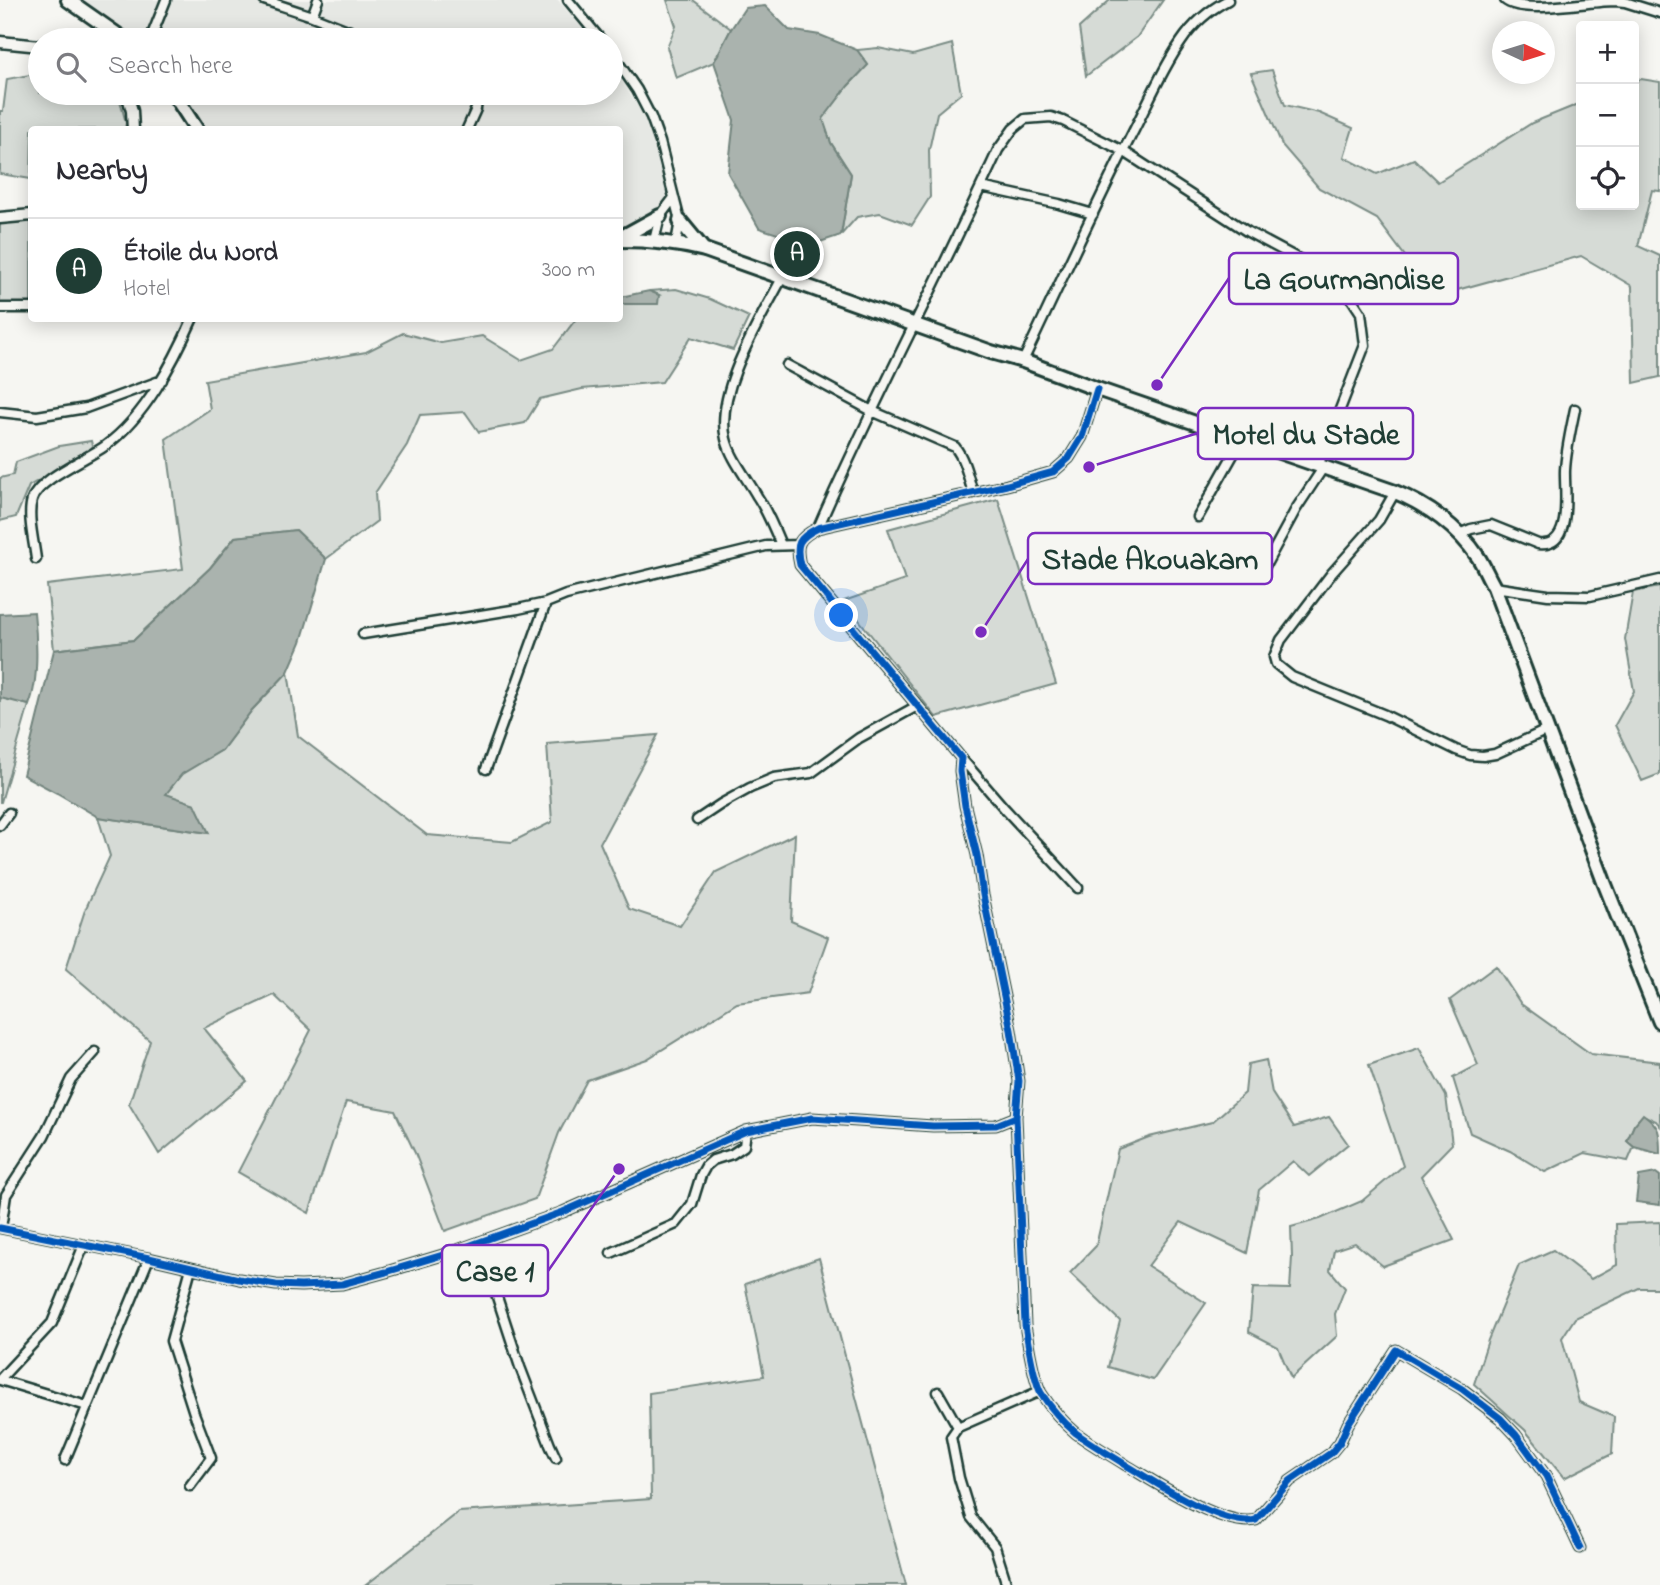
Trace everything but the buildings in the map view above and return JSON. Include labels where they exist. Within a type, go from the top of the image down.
[{"type":"highway","points":[[68,0],[108,28]]},
{"type":"highway","points":[[181,105],[194,126]]},
{"type":"highway","points":[[623,237],[660,216]]},
{"type":"highway","points":[[680,221],[705,250]]},
{"type":"highway","points":[[623,239],[676,243],[705,250],[1395,492],[1417,501],[1440,517],[1478,556],[1494,587],[1604,882],[1660,1021]]},
{"type":"street","points":[[155,28],[166,0]]},
{"type":"street","points":[[264,0],[342,28]]},
{"type":"street","points":[[312,16],[318,0]]},
{"type":"street","points":[[568,0],[591,28]]},
{"type":"street","points":[[1023,361],[1123,151],[1168,64],[1182,41],[1211,9],[1228,0]]},
{"type":"street","points":[[1505,0],[1516,6],[1532,7],[1615,1],[1660,13]]},
{"type":"street","points":[[0,42],[28,45]]},
{"type":"street","points":[[623,70],[651,117],[660,142],[680,221],[676,243]]},
{"type":"street","points":[[130,105],[133,126]]},
{"type":"street","points":[[468,126],[476,105]]},
{"type":"street","points":[[817,528],[998,150],[1013,129],[1025,119],[1051,117],[1123,151],[1248,232],[1340,281],[1361,313],[1365,345],[1351,377],[1321,467],[1264,569]]},
{"type":"street","points":[[981,187],[1093,214]]},
{"type":"street","points":[[654,241],[660,216],[673,199]]},
{"type":"street","points":[[0,218],[28,215]]},
{"type":"street","points":[[781,545],[762,503],[732,453],[726,438],[724,421],[730,382],[782,278]]},
{"type":"street","points":[[0,308],[28,308]]},
{"type":"street","points":[[36,559],[30,513],[32,499],[37,491],[55,476],[107,445],[136,416],[162,380],[190,322]]},
{"type":"street","points":[[787,365],[872,411],[955,447],[963,461],[973,492]]},
{"type":"street","points":[[0,412],[37,416],[86,408],[162,380]]},
{"type":"street","points":[[1078,888],[1005,809],[917,706],[800,565],[797,553],[803,536],[817,528],[1053,472],[1069,458],[1082,437],[1097,389]]},
{"type":"street","points":[[1459,534],[1491,525],[1538,544],[1544,545],[1556,540],[1566,507],[1565,472],[1575,409]]},
{"type":"street","points":[[1198,517],[1242,439]]},
{"type":"street","points":[[1395,492],[1379,520],[1332,573],[1281,640],[1274,657],[1276,664],[1292,677],[1385,715],[1456,751],[1470,755],[1495,754],[1547,730]]},
{"type":"street","points":[[363,634],[518,609],[766,546],[798,545]]},
{"type":"street","points":[[1494,587],[1548,596],[1590,596],[1660,580]]},
{"type":"street","points":[[486,769],[546,603]]},
{"type":"street","points":[[697,820],[740,793],[774,778],[811,773],[859,738],[917,706]]},
{"type":"street","points":[[961,758],[965,806],[977,855],[1019,1081],[1016,1117],[1025,1325],[1040,1391],[1057,1414],[1075,1432],[1094,1445],[1187,1501],[1216,1514],[1256,1520],[1290,1481],[1331,1453],[1396,1350],[1462,1389],[1500,1418],[1516,1435],[1546,1476],[1580,1548]]},
{"type":"street","points":[[0,825],[9,813]]},
{"type":"street","points":[[95,1052],[71,1079],[44,1136],[6,1195],[0,1228],[276,1285],[342,1284],[479,1242],[563,1212],[746,1131],[812,1118],[933,1126],[996,1125],[1016,1117]]},
{"type":"street","points":[[611,1253],[676,1224],[692,1205],[706,1166],[744,1146],[746,1131]]},
{"type":"street","points":[[479,1242],[526,1387],[556,1458]]},
{"type":"street","points":[[84,1245],[51,1323],[0,1379],[87,1406]]},
{"type":"street","points":[[65,1460],[149,1258]]},
{"type":"street","points":[[190,1486],[211,1458],[171,1341],[191,1268]]},
{"type":"street","points":[[1006,1585],[995,1547],[971,1517],[951,1437],[958,1427],[1040,1391]]},
{"type":"street","points":[[938,1392],[958,1427]]},
{"type":"shaded area","points":[[81,0],[558,0],[582,28],[123,28]]},
{"type":"shaded area","points":[[667,0],[693,0],[731,29],[714,62],[676,78],[667,47],[676,26]]},
{"type":"shaded area","points":[[1110,0],[1163,0],[1137,37],[1086,76],[1079,28]]},
{"type":"shaded area","points":[[765,6],[789,30],[820,35],[857,50],[868,65],[823,119],[831,143],[851,174],[841,235],[811,245],[759,228],[728,173],[734,120],[714,62],[745,8]]},
{"type":"shaded area","points":[[952,44],[961,93],[937,113],[929,150],[930,197],[912,225],[880,213],[857,217],[841,235],[851,174],[831,143],[822,119],[868,65],[857,50],[878,48],[913,55]]},
{"type":"shaded area","points":[[1272,70],[1285,105],[1319,113],[1353,128],[1344,157],[1377,174],[1414,159],[1438,182],[1532,123],[1576,105],[1576,210],[1639,210],[1639,80],[1660,82],[1660,191],[1652,190],[1638,246],[1660,256],[1660,377],[1634,383],[1632,286],[1581,256],[1435,296],[1377,219],[1319,188],[1282,145],[1251,73]]},
{"type":"shaded area","points":[[28,75],[28,105],[121,105],[126,126],[28,126],[28,179],[0,174],[0,111],[3,111],[7,79]]},
{"type":"shaded area","points":[[623,83],[642,113],[656,150],[667,195],[661,207],[640,221],[623,228],[623,126],[204,126],[191,105],[623,105]]},
{"type":"shaded area","points":[[28,221],[28,304],[0,304],[0,223]]},
{"type":"shaded area","points":[[676,289],[710,299],[749,317],[733,350],[691,337],[662,382],[582,389],[540,399],[525,423],[479,432],[465,412],[420,415],[407,445],[375,493],[377,521],[326,559],[296,530],[235,537],[210,568],[134,640],[54,650],[47,585],[183,569],[166,439],[210,409],[205,380],[366,352],[403,333],[441,343],[482,336],[521,360],[553,349],[574,322],[623,322],[623,303],[659,295],[649,291]]},
{"type":"shaded area","points":[[649,291],[659,295],[658,304],[623,304],[623,296]]},
{"type":"shaded area","points":[[91,441],[93,449],[29,486],[16,517],[0,521],[0,478],[13,475],[16,462],[59,446]]},
{"type":"shaded area","points":[[998,499],[1056,684],[936,717],[844,601],[905,580],[888,529]]},
{"type":"shaded area","points":[[296,530],[326,559],[301,642],[288,672],[252,710],[222,750],[182,774],[166,794],[195,804],[209,833],[98,817],[23,775],[54,650],[134,640],[210,568],[235,537]]},
{"type":"shaded area","points":[[1660,587],[1660,774],[1642,781],[1615,725],[1634,691],[1625,639],[1633,592]]},
{"type":"shaded area","points":[[34,612],[36,672],[29,705],[0,698],[0,614]]},
{"type":"shaded area","points":[[288,672],[298,736],[427,835],[512,842],[552,822],[547,744],[658,735],[600,843],[629,909],[680,926],[716,872],[795,834],[791,921],[828,937],[808,993],[737,1003],[647,1059],[587,1080],[559,1133],[535,1199],[445,1231],[415,1153],[395,1111],[346,1102],[309,1213],[238,1172],[311,1030],[274,995],[204,1028],[247,1081],[159,1154],[129,1104],[150,1041],[66,969],[85,910],[110,856],[98,817],[208,833],[195,804],[165,795],[181,774],[222,750],[252,710]]},
{"type":"shaded area","points":[[0,697],[29,705],[1,802],[0,802]]},
{"type":"shaded area","points":[[1496,966],[1521,1004],[1591,1054],[1660,1062],[1660,1126],[1643,1115],[1634,1125],[1627,1141],[1634,1147],[1628,1161],[1585,1153],[1545,1172],[1510,1151],[1470,1133],[1453,1078],[1478,1065],[1450,1000]]},
{"type":"shaded area","points":[[1419,1048],[1446,1096],[1452,1144],[1421,1176],[1454,1240],[1383,1266],[1355,1243],[1334,1250],[1330,1270],[1345,1288],[1335,1314],[1337,1336],[1291,1378],[1278,1347],[1249,1332],[1253,1288],[1290,1289],[1291,1227],[1320,1219],[1362,1201],[1403,1166],[1369,1065]]},
{"type":"shaded area","points":[[1266,1060],[1272,1093],[1294,1127],[1329,1117],[1348,1144],[1309,1176],[1293,1161],[1259,1190],[1247,1253],[1181,1222],[1148,1266],[1206,1303],[1153,1380],[1108,1367],[1120,1321],[1070,1273],[1096,1246],[1118,1149],[1149,1137],[1212,1122],[1245,1093],[1248,1064]]},
{"type":"shaded area","points":[[1643,1114],[1658,1130],[1660,1154],[1634,1147],[1627,1141],[1634,1125]]},
{"type":"shaded area","points":[[1656,1173],[1660,1176],[1660,1205],[1636,1202],[1639,1176]]},
{"type":"shaded area","points":[[1660,1222],[1660,1288],[1639,1288],[1575,1318],[1562,1338],[1579,1402],[1614,1417],[1612,1454],[1564,1478],[1525,1430],[1474,1384],[1488,1340],[1519,1265],[1553,1250],[1591,1279],[1617,1265],[1616,1224]]},
{"type":"shaded area","points":[[819,1258],[906,1585],[366,1585],[459,1512],[651,1499],[649,1393],[764,1376],[745,1284]]},
{"type":"cycle path","points":[[0,1228],[239,1279],[276,1285],[342,1284],[446,1254],[563,1212],[746,1131],[812,1118],[933,1126],[996,1125],[1016,1117],[1019,1081],[977,855],[965,806],[961,758],[800,565],[798,547],[806,535],[818,528],[1053,472],[1069,458],[1082,437],[1097,389]]},
{"type":"cycle path","points":[[1016,1117],[1025,1325],[1029,1350],[1041,1393],[1076,1433],[1171,1492],[1208,1511],[1242,1521],[1256,1520],[1290,1481],[1331,1453],[1396,1350],[1462,1389],[1500,1418],[1516,1435],[1546,1476],[1580,1548]]},
{"type":"place","name":"Étoile du Nord","points":[[797,254]]},
{"type":"place","name":"La Gourmandise","points":[[1157,385]]},
{"type":"place","name":"Motel du Stade","points":[[1089,467]]},
{"type":"place","name":"Stade Akouakam","points":[[981,632]]},
{"type":"place","name":"Case 1","points":[[619,1169]]}]
